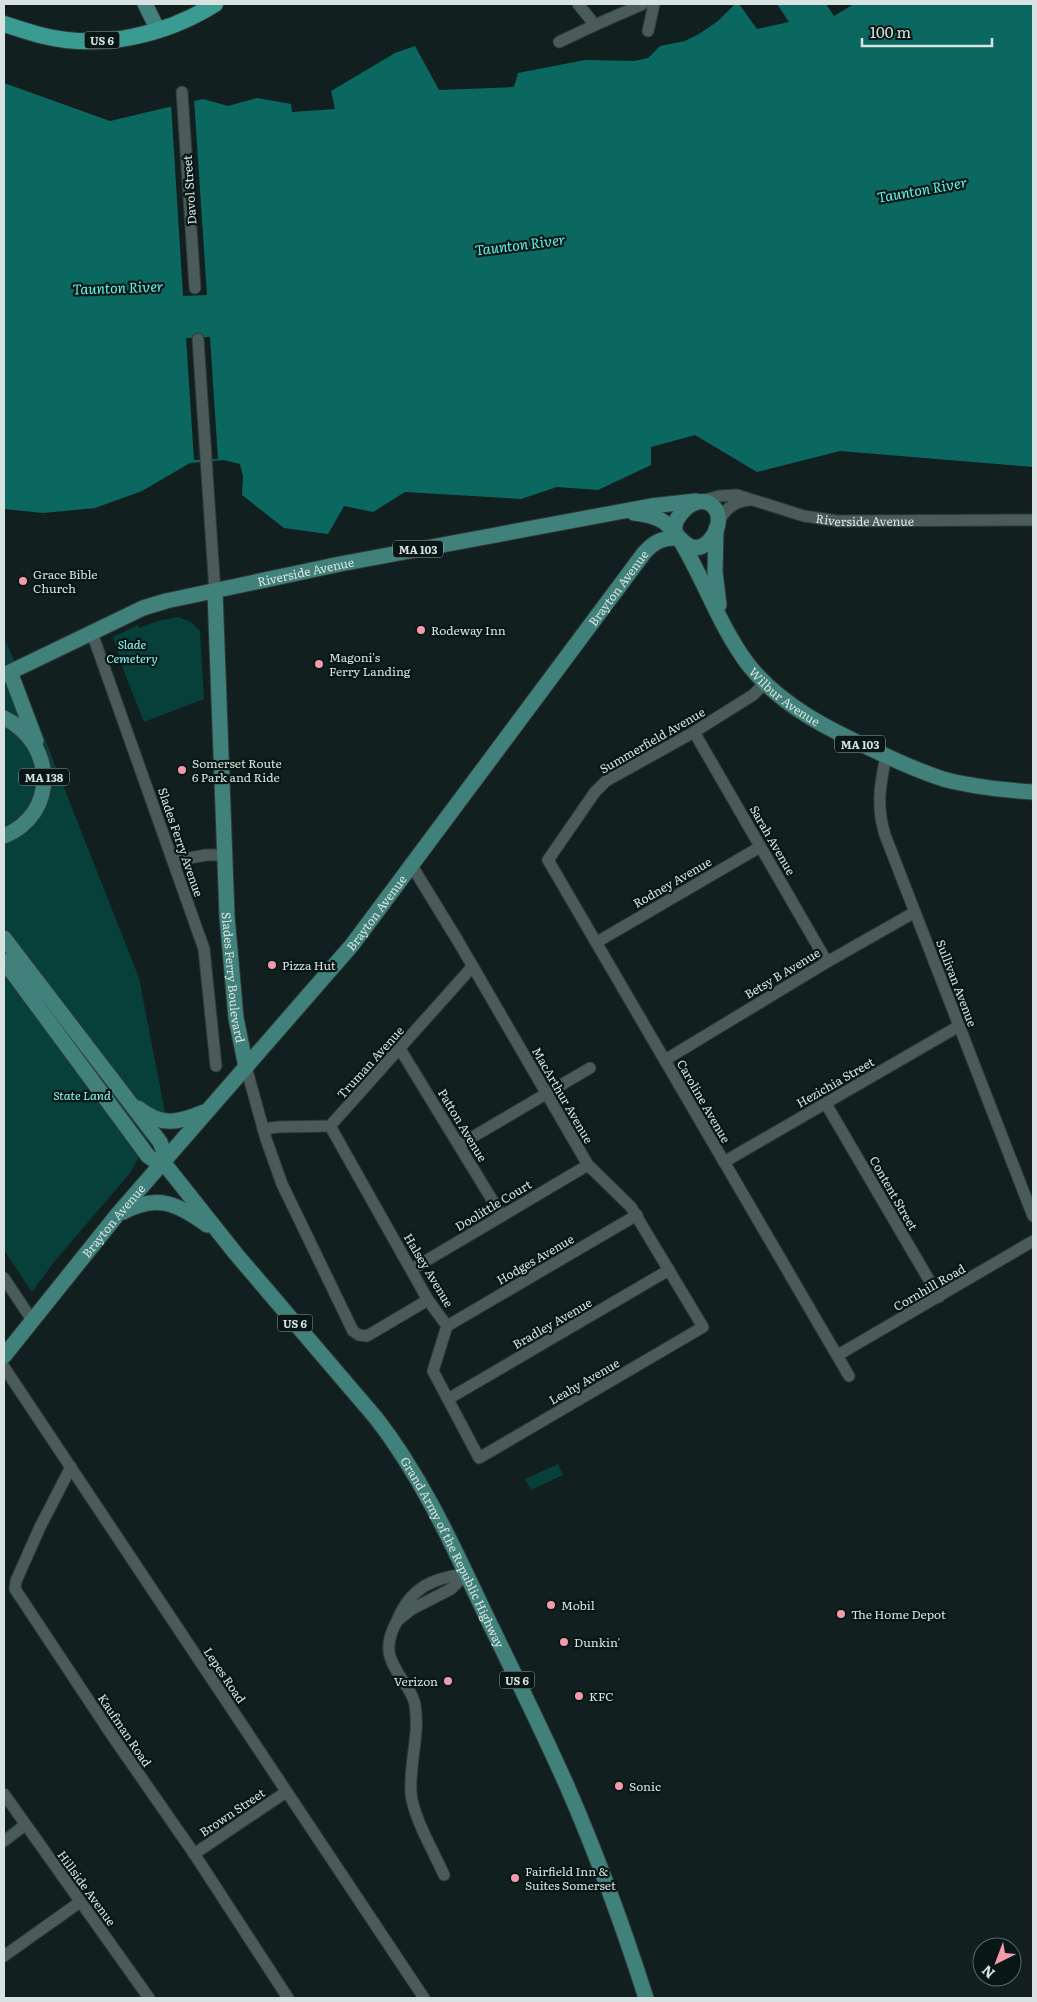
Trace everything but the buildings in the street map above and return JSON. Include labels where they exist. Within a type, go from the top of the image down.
[{"type":"highway","name":"US 6","points":[[4,36],[46,36],[85,40],[132,37],[158,30],[193,16],[215,4]]},
{"type":"highway","points":[[4,24],[46,36]]},
{"type":"main road","points":[[145,4],[158,30]]},
{"type":"main road","points":[[698,501],[712,505],[717,512],[718,525],[710,540],[700,546],[689,546],[678,538],[675,529],[678,518],[688,507],[698,501]]},
{"type":"main road","name":"Riverside Avenue","points":[[7,673],[144,608],[166,602],[340,564],[622,513],[651,506],[698,501]]},
{"type":"main road","name":"Riverside Avenue","points":[[622,513],[642,514],[659,520],[668,526],[678,538]]},
{"type":"main road","name":"Wilbur Avenue","points":[[718,525],[715,582],[718,601],[726,628]]},
{"type":"main road","name":"Brayton Avenue","points":[[4,1356],[117,1215],[352,945],[648,549],[660,540],[669,537],[678,538]]},
{"type":"main road","name":"Wilbur Avenue","points":[[678,538],[726,628],[746,660],[765,683],[792,705],[824,725],[925,773],[986,788],[1033,792]]},
{"type":"main road","name":"Slades Ferry Boulevard","points":[[215,592],[224,855],[233,993],[239,1037],[246,1067]]},
{"type":"main road","points":[[7,673],[41,756]]},
{"type":"main road","name":"MA 138","points":[[4,718],[24,732],[41,756],[44,781],[38,805],[22,825],[4,836]]},
{"type":"main road","name":"US 6","points":[[4,938],[160,1142],[164,1152],[163,1162],[155,1161],[148,1156],[4,961]]},
{"type":"main road","points":[[123,1094],[143,1112],[164,1121],[179,1121],[208,1110]]},
{"type":"main road","name":"Grand Army of the Republic Highway","points":[[163,1162],[222,1236],[387,1432],[406,1460],[434,1509],[568,1789],[598,1863],[646,1998]]},
{"type":"main road","points":[[117,1215],[148,1202],[167,1203],[192,1214],[222,1236]]},
{"type":"street","points":[[578,4],[595,25]]},
{"type":"street","points":[[559,42],[643,4]]},
{"type":"street","points":[[648,31],[654,4]]},
{"type":"street","name":"Davol Street","points":[[182,92],[195,288]]},
{"type":"street","points":[[198,339],[215,592]]},
{"type":"street","name":"Riverside Avenue","points":[[698,501],[713,496],[732,495],[752,499],[804,516],[838,521],[1033,520]]},
{"type":"street","points":[[718,525],[729,508],[742,501],[752,499]]},
{"type":"street","name":"Slades Ferry Avenue","points":[[92,633],[204,949],[216,1066]]},
{"type":"street","name":"Summerfield Avenue","points":[[548,860],[595,792],[606,781],[694,732],[753,695],[765,683]]},
{"type":"street","name":"Sarah Avenue","points":[[694,732],[827,962]]},
{"type":"street","name":"Sullivan Avenue","points":[[886,756],[879,788],[881,822],[1033,1216]]},
{"type":"street","name":"Rodney Avenue","points":[[597,942],[760,847]]},
{"type":"street","points":[[173,861],[206,855],[224,855]]},
{"type":"street","name":"Caroline Avenue","points":[[548,860],[849,1376]]},
{"type":"street","name":"MacArthur Avenue","points":[[412,866],[473,966],[588,1165],[637,1215],[704,1327]]},
{"type":"street","name":"Betsy B Avenue","points":[[665,1060],[827,962],[915,912]]},
{"type":"street","name":"Truman Avenue","points":[[330,1126],[473,966]]},
{"type":"street","name":"Hezichia Street","points":[[724,1162],[959,1026]]},
{"type":"street","name":"Patton Avenue","points":[[400,1049],[502,1216]]},
{"type":"street","name":"Slades Ferry Boulevard","points":[[246,1067],[282,1184],[352,1329],[361,1336],[369,1335],[428,1300]]},
{"type":"street","points":[[459,1144],[590,1068]]},
{"type":"street","name":"Content Street","points":[[826,1104],[939,1297]]},
{"type":"street","points":[[264,1129],[330,1126]]},
{"type":"street","name":"Halsey Avenue","points":[[330,1126],[428,1300],[447,1326],[433,1370],[479,1458]]},
{"type":"street","name":"Doolittle Court","points":[[412,1269],[588,1165]]},
{"type":"street","name":"Hodges Avenue","points":[[447,1326],[637,1215]]},
{"type":"street","name":"Cornhill Road","points":[[838,1355],[1033,1241]]},
{"type":"street","name":"Bradley Avenue","points":[[448,1399],[669,1270]]},
{"type":"street","points":[[4,1278],[32,1320]]},
{"type":"street","name":"Leahy Avenue","points":[[479,1458],[704,1327]]},
{"type":"street","name":"Lepes Road","points":[[4,1367],[424,1998]]},
{"type":"street","name":"Kaufman Road","points":[[71,1466],[40,1528],[16,1581],[15,1589],[111,1734],[194,1854],[235,1920],[288,1998]]},
{"type":"street","points":[[444,1875],[416,1814],[412,1796],[411,1779],[416,1715],[415,1702],[392,1662],[388,1648],[390,1636],[397,1621],[412,1609],[450,1589],[466,1574]]},
{"type":"street","name":"Brown Street","points":[[194,1854],[286,1792]]},
{"type":"street","name":"Hillside Avenue","points":[[4,1794],[149,1998]]},
{"type":"street","points":[[4,1841],[26,1826]]},
{"type":"street","points":[[4,1956],[80,1902]]},
{"type":"green space","name":"Slade Cemetery","points":[[179,617],[191,622],[200,631],[204,699],[144,722],[113,637],[138,625],[139,628],[161,620]]},
{"type":"green space","name":"State Land","points":[[4,638],[139,978],[165,1112],[130,1173],[54,1262],[32,1292],[4,1250]]},
{"type":"green space","points":[[558,1464],[563,1475],[531,1490],[525,1479]]},
{"type":"water","name":"Taunton River","points":[[735,4],[739,4],[757,29],[789,22],[777,4],[826,4],[834,16],[854,4],[1033,4],[1033,467],[840,451],[757,472],[695,435],[651,447],[651,465],[598,490],[557,487],[521,499],[405,492],[373,512],[344,506],[328,534],[284,528],[242,495],[243,476],[240,464],[224,460],[190,463],[142,491],[95,508],[43,513],[4,509],[4,83],[110,121],[203,99],[228,106],[257,98],[291,104],[292,112],[335,109],[331,91],[395,53],[415,46],[439,90],[514,87],[518,73],[585,60],[634,61],[648,58],[660,46],[685,41],[699,34],[718,21]]},
{"type":"pier","points":[[194,99],[207,295],[183,296],[171,104]]},
{"type":"pier","points":[[210,337],[218,459],[194,460],[186,338]]},
{"type":"place","name":"Grace Bible Church","points":[[23,581]]},
{"type":"place","name":"Rodeway Inn","points":[[421,630]]},
{"type":"place","name":"Magoni's Ferry Landing","points":[[319,664]]},
{"type":"place","name":"Somerset Route 6 Park and Ride","points":[[182,770]]},
{"type":"place","name":"Pizza Hut","points":[[272,965]]},
{"type":"place","name":"Mobil","points":[[551,1605]]},
{"type":"place","name":"The Home Depot","points":[[841,1614]]},
{"type":"place","name":"Dunkin'","points":[[564,1642]]},
{"type":"place","name":"Verizon","points":[[448,1681]]},
{"type":"place","name":"KFC","points":[[579,1696]]},
{"type":"place","name":"Sonic","points":[[619,1786]]},
{"type":"place","name":"Fairfield Inn & Suites Somerset","points":[[515,1878]]}]
